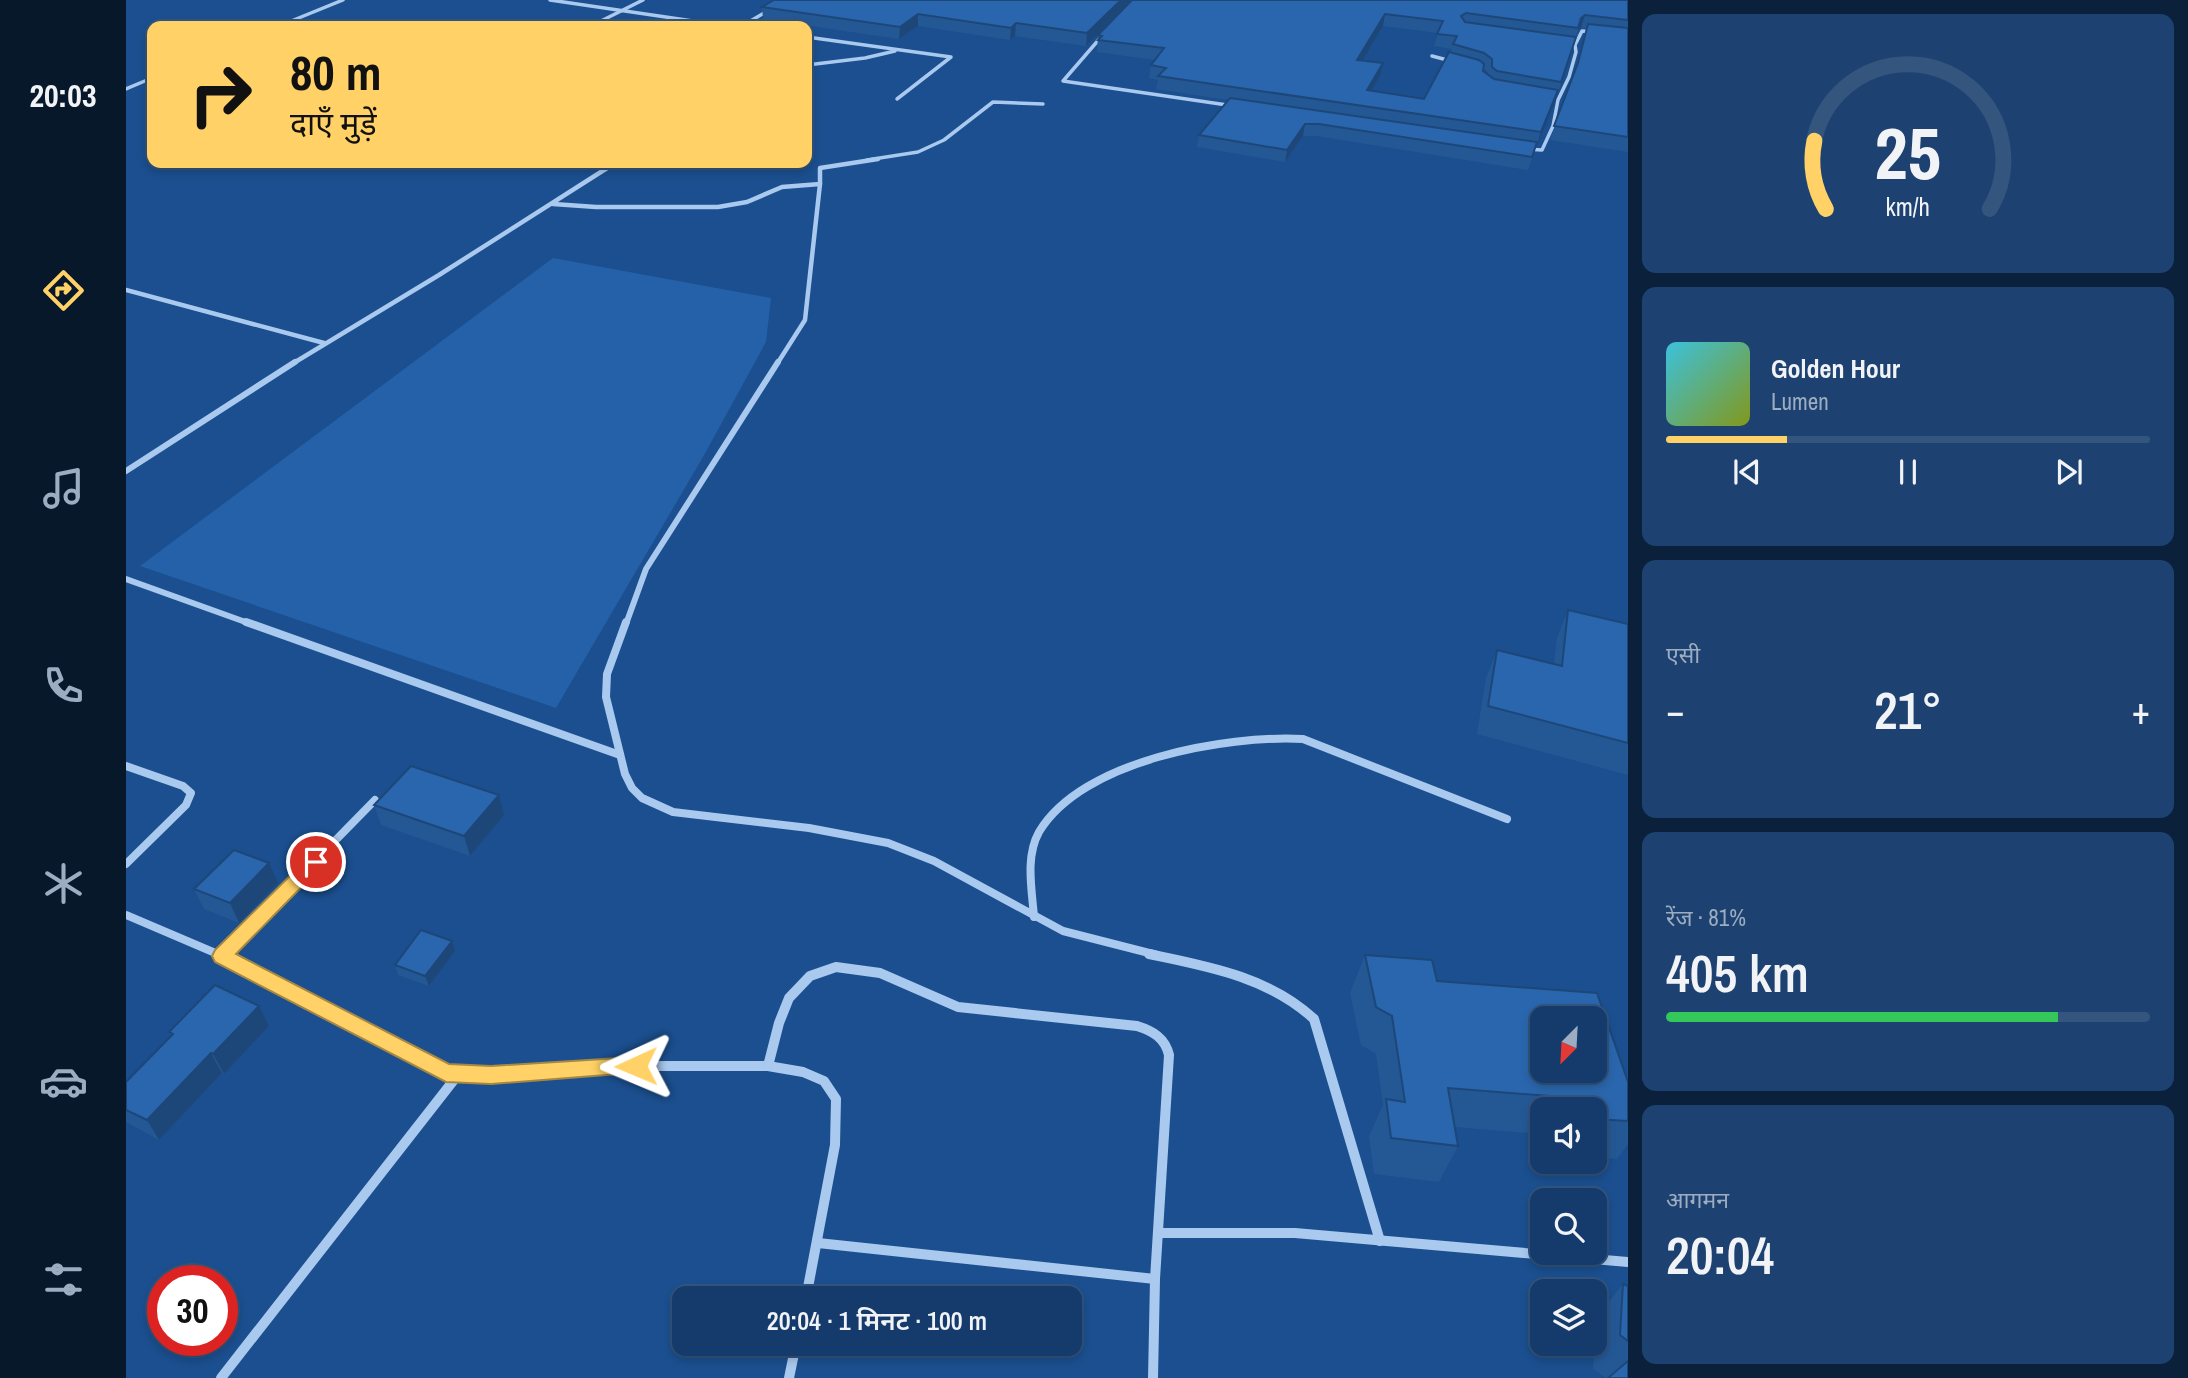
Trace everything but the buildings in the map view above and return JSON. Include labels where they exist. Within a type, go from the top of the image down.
[{"type":"street","points":[[291,21],[343,0]]},
{"type":"street","points":[[550,0],[692,21]]},
{"type":"street","points":[[601,21],[643,0]]},
{"type":"street","points":[[751,21],[775,7]]},
{"type":"street","points":[[1514,147],[1542,150],[1553,126],[1558,100],[1569,77],[1576,52],[1575,45],[1582,32],[1601,33]]},
{"type":"street","points":[[1103,35],[1063,81],[1239,107]]},
{"type":"street","points":[[812,38],[951,57],[897,99]]},
{"type":"street","points":[[1563,43],[1575,45]]},
{"type":"street","points":[[812,64],[854,60],[903,49]]},
{"type":"street","points":[[1432,56],[1456,62]]},
{"type":"street","points":[[126,89],[147,80]]},
{"type":"street","points":[[1546,98],[1558,100]]},
{"type":"street","points":[[1043,104],[993,102],[944,140],[918,152],[839,162],[820,168],[805,320],[646,569],[607,674],[606,697],[620,755],[632,788],[655,806],[673,812],[891,844],[943,866],[1034,917],[1083,939],[1276,988],[1305,1007],[1314,1019],[1380,1241]]},
{"type":"street","points":[[126,471],[324,343],[439,275],[607,168]]},
{"type":"street","points":[[552,204],[596,207],[718,207],[747,202],[782,187],[820,184]]},
{"type":"street","points":[[126,290],[324,343]]},
{"type":"street","points":[[126,579],[620,755]]},
{"type":"street","points":[[1034,917],[1031,863],[1040,831],[1053,813],[1081,789],[1110,775],[1212,744],[1256,736],[1279,735],[1303,739],[1507,819]]},
{"type":"street","points":[[126,766],[183,786],[191,793],[186,805],[126,864]]},
{"type":"street","points":[[222,956],[375,800]]},
{"type":"street","points":[[126,915],[222,956],[416,1059],[457,1076],[610,1066],[768,1066],[803,1072],[824,1081],[836,1098],[835,1145],[809,1286]]},
{"type":"street","points":[[768,1066],[788,1000],[803,979],[820,970],[840,966],[866,969],[893,977],[945,1004],[958,1007],[1147,1029],[1156,1033],[1167,1044],[1169,1055],[1155,1279],[1153,1378]]},
{"type":"street","points":[[220,1378],[457,1076]]},
{"type":"street","points":[[1159,1233],[1295,1233],[1628,1262]]},
{"type":"street","points":[[818,1243],[1155,1279]]},
{"type":"street","points":[[789,1378],[794,1356]]},
{"type":"shaded area","points":[[553,258],[771,298],[766,342],[703,457],[556,708],[140,566]]},
{"type":"route","points":[[316,862],[222,956],[416,1059],[457,1076],[636,1066]]}]
